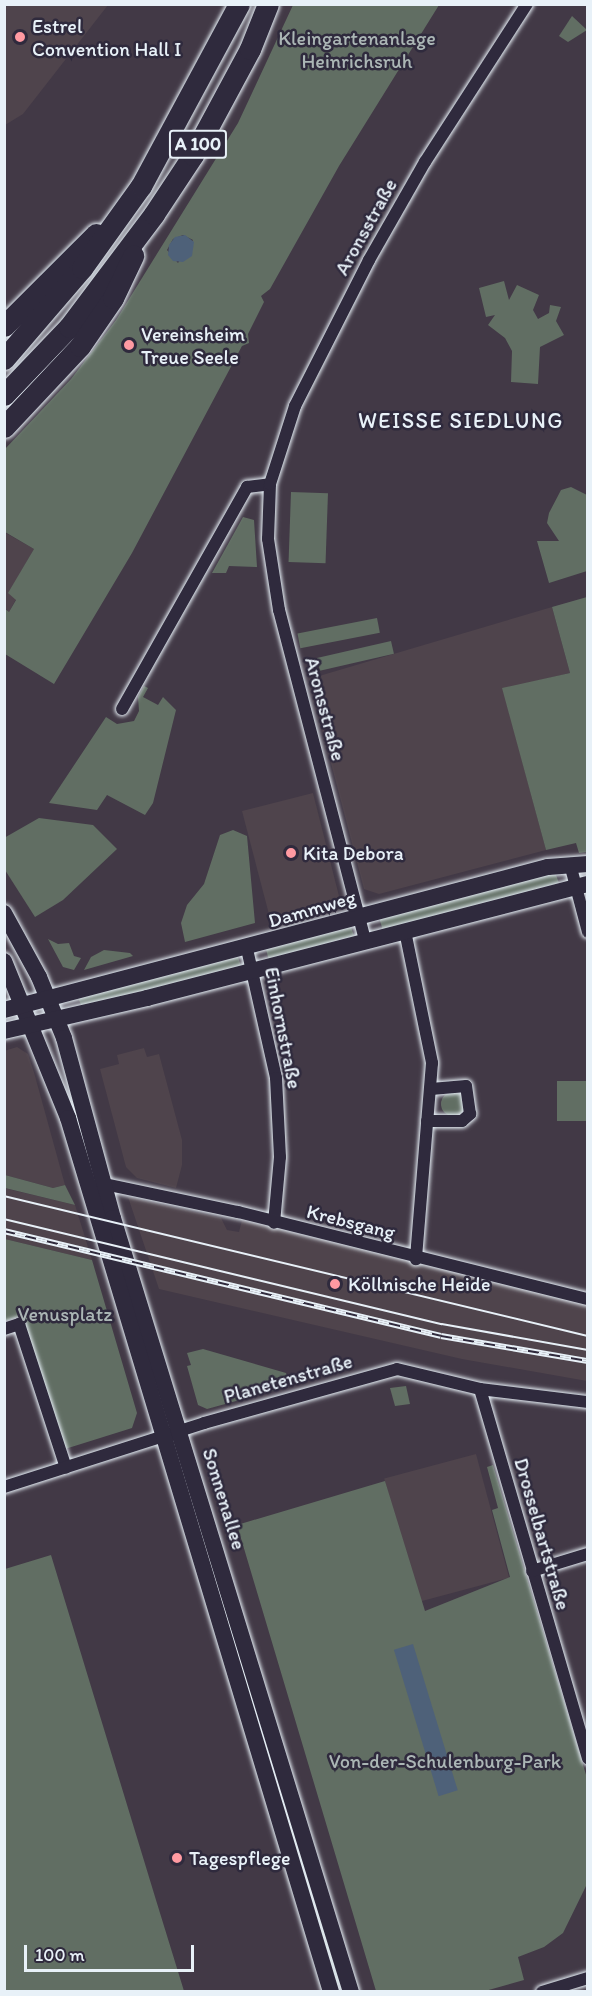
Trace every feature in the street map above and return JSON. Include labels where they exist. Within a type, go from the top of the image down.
[{"type":"highway","name":"A 100","points":[[4,359],[62,293],[141,186],[187,106],[239,4]]},
{"type":"highway","name":"A 100","points":[[4,395],[69,327],[139,235],[193,155],[250,49],[268,4]]},
{"type":"highway","points":[[4,326],[88,240],[116,220]]},
{"type":"highway","points":[[4,427],[85,338],[131,266],[139,235]]},
{"type":"main road","name":"Dammweg","points":[[4,1010],[49,1001],[570,864],[588,864]]},
{"type":"main road","points":[[4,1031],[582,886]]},
{"type":"main road","points":[[4,913],[49,1001]]},
{"type":"main road","points":[[24,1006],[6,965],[30,960]]},
{"type":"main road","name":"Sonnenallee","points":[[49,1001],[57,1019],[351,1992]]},
{"type":"main road","name":"Sonnenallee","points":[[24,1006],[61,1094],[332,1992]]},
{"type":"street","name":"Aronsstraße","points":[[365,940],[279,610],[268,540],[270,484],[295,406],[369,260],[425,162],[527,4]]},
{"type":"street","points":[[122,709],[247,487],[270,484]]},
{"type":"street","points":[[570,864],[582,886],[588,932]]},
{"type":"street","points":[[405,931],[428,1027],[431,1089],[416,1258]]},
{"type":"street","name":"Einhornstraße","points":[[247,949],[272,1051],[279,1113],[274,1223]]},
{"type":"street","points":[[427,1121],[462,1121],[470,1114],[470,1092],[466,1086],[431,1089]]},
{"type":"street","name":"Krebsgang","points":[[105,1184],[588,1299]]},
{"type":"street","points":[[4,1329],[19,1324],[66,1468]]},
{"type":"street","name":"Planetenstraße","points":[[4,1487],[181,1431],[397,1369],[480,1389],[588,1402]]},
{"type":"street","name":"Drosselbartstraße","points":[[480,1389],[588,1759]]},
{"type":"street","points":[[532,1571],[588,1554]]},
{"type":"street","points":[[542,1992],[588,1978]]},
{"type":"shaded area","points":[[5,4],[108,5],[23,114],[5,125]]},
{"type":"shaded area","points":[[4,532],[34,549],[9,593],[16,599],[9,612],[5,608]]},
{"type":"shaded area","points":[[552,607],[570,673],[503,689],[546,850],[379,894],[364,889],[309,679]]},
{"type":"shaded area","name":"Kita Debora","points":[[313,793],[339,896],[334,906],[271,922],[242,811]]},
{"type":"shaded area","points":[[17,1047],[28,1054],[65,1185],[53,1188],[5,1175],[4,1051]]},
{"type":"shaded area","points":[[144,1048],[147,1057],[159,1054],[182,1140],[182,1165],[176,1188],[137,1178],[126,1167],[100,1069],[119,1064],[117,1055]]},
{"type":"shaded area","points":[[4,1188],[75,1205],[92,1260],[5,1239]]},
{"type":"shaded area","points":[[128,1197],[221,1218],[227,1230],[239,1232],[242,1220],[587,1305],[587,1381],[462,1359],[159,1289]]},
{"type":"shaded area","points":[[476,1454],[509,1578],[417,1602],[384,1479]]},
{"type":"green space","name":"Kleingartenanlage Heinrichsruh","points":[[293,5],[439,5],[339,166],[270,289],[261,296],[264,302],[248,334],[249,343],[242,346],[132,553],[54,684],[5,654],[4,608],[9,612],[16,600],[8,593],[34,549],[5,532],[5,449],[71,379],[116,320],[238,123]],"holes":[[[183,235],[193,240],[178,263],[167,250],[173,239]]]},
{"type":"green space","points":[[572,16],[587,30],[568,42],[559,36]]},
{"type":"green space","points":[[504,281],[509,300],[517,285],[539,295],[533,310],[538,319],[549,313],[550,305],[561,307],[556,321],[564,335],[540,347],[538,384],[511,382],[512,351],[505,338],[488,325],[495,315],[486,317],[479,288]]},
{"type":"green space","points":[[571,487],[587,495],[587,571],[549,583],[537,541],[559,541],[547,523],[549,513],[561,490]]},
{"type":"green space","points":[[291,492],[328,493],[326,563],[289,562]]},
{"type":"green space","points":[[243,517],[254,520],[257,567],[229,566],[226,573],[212,573]]},
{"type":"green space","points":[[587,597],[587,852],[579,853],[576,843],[546,850],[502,688],[570,673],[552,607]]},
{"type":"green space","points":[[377,618],[380,633],[300,648],[297,633]]},
{"type":"green space","points":[[391,641],[394,654],[320,671],[317,658]]},
{"type":"green space","points":[[144,686],[148,688],[143,697],[158,705],[163,697],[176,710],[153,803],[145,815],[107,795],[97,810],[49,803],[106,717],[117,724],[134,721],[139,711],[138,697]]},
{"type":"green space","points":[[39,818],[93,825],[117,849],[63,900],[35,917],[5,870],[4,838]]},
{"type":"green space","points":[[233,830],[247,836],[255,923],[185,942],[181,923],[187,905],[204,884],[220,835]]},
{"type":"green space","points":[[544,874],[556,875],[559,883],[383,931],[379,917]]},
{"type":"green space","points":[[351,927],[354,936],[269,961],[266,949]]},
{"type":"green space","points":[[48,939],[58,944],[69,943],[74,956],[81,958],[74,970],[63,967]]},
{"type":"green space","points":[[104,950],[130,953],[133,956],[84,970],[91,957]]},
{"type":"green space","points":[[238,957],[241,966],[83,1009],[78,998]]},
{"type":"green space","points":[[557,1081],[587,1081],[587,1121],[557,1121]]},
{"type":"green space","points":[[453,1092],[461,1096],[465,1104],[461,1112],[453,1116],[445,1112],[441,1104],[445,1096]]},
{"type":"green space","points":[[5,1175],[53,1188],[65,1185],[75,1205],[5,1188]]},
{"type":"green space","name":"Venusplatz","points":[[5,1239],[92,1260],[137,1413],[132,1428],[65,1449],[21,1316],[5,1321]]},
{"type":"green space","points":[[203,1349],[286,1373],[291,1386],[207,1409],[198,1405],[187,1366],[191,1365],[187,1353]]},
{"type":"green space","points":[[406,1386],[410,1404],[395,1406],[390,1388]]},
{"type":"green space","name":"Von-der-Schulenburg-Park","points":[[493,1465],[587,1778],[587,1884],[563,1933],[544,1947],[518,1957],[524,1980],[485,1991],[376,1991],[237,1525],[385,1481],[425,1611],[510,1577],[492,1510],[498,1508],[487,1467]]},
{"type":"green space","points":[[51,1555],[184,1991],[5,1991],[5,1569]]},
{"type":"green space","points":[[294,1822],[343,1982],[336,1984],[287,1824]]},
{"type":"water","points":[[185,235],[194,242],[192,256],[183,262],[173,261],[168,255],[169,245],[175,237]]},
{"type":"water","points":[[413,1644],[458,1790],[439,1796],[394,1650]]},
{"type":"tram line","points":[[4,1196],[588,1336]]},
{"type":"tram line","points":[[4,1219],[442,1324],[588,1350]]},
{"type":"railway","points":[[4,1231],[441,1336],[588,1361]]},
{"type":"place","name":"Estrel Convention Hall I","points":[[20,37]]},
{"type":"place","name":"Vereinsheim Treue Seele","points":[[129,345]]},
{"type":"place","name":"Kita Debora","points":[[291,853]]},
{"type":"place","name":"Köllnische Heide","points":[[335,1284]]},
{"type":"place","name":"Tagespflege","points":[[177,1858]]},
{"type":"district","name":"WEISSE SIEDLUNG","points":[[461,421]]}]
